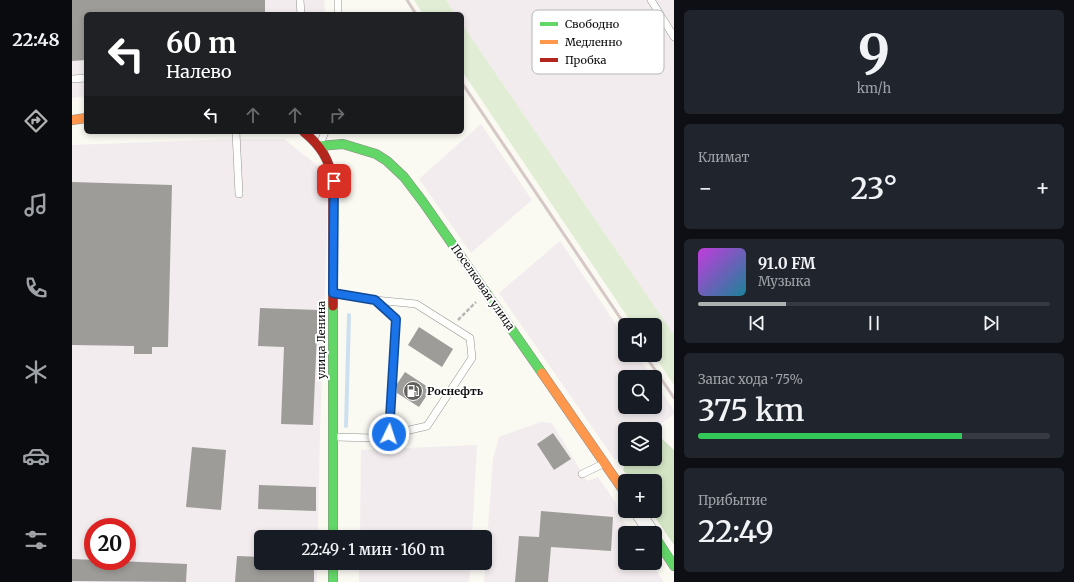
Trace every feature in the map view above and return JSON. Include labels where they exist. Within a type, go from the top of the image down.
[{"type":"street","points":[[72,120],[84,118]]},
{"type":"street","points":[[307,134],[319,146]]},
{"type":"street","name":"Поселковая улица","points":[[319,146],[344,144],[376,154],[387,161],[404,177],[423,202],[618,482]]},
{"type":"street","name":"улица Ленина","points":[[319,146],[327,157],[334,181],[333,530]]},
{"type":"street","points":[[662,548],[674,566]]},
{"type":"street","points":[[333,570],[333,582]]},
{"type":"lane","points":[[300,0],[301,12]]},
{"type":"lane","points":[[338,0],[338,12]]},
{"type":"lane","points":[[651,0],[657,10]]},
{"type":"lane","points":[[664,21],[674,37]]},
{"type":"lane","points":[[72,79],[84,78]]},
{"type":"lane","points":[[236,134],[239,194]]},
{"type":"lane","points":[[319,146],[324,134]]},
{"type":"lane","points":[[333,293],[375,300],[416,304],[470,338],[472,358],[427,426],[375,438],[334,437]]},
{"type":"lane","points":[[375,300],[396,319],[389,434]]},
{"type":"lane","points":[[582,474],[605,463]]},
{"type":"path","points":[[452,327],[486,292]]},
{"type":"shaded area","points":[[72,0],[324,0],[325,12],[84,12],[84,96],[72,98]]},
{"type":"shaded area","points":[[446,0],[674,0],[674,335],[464,27],[464,12],[454,12]]},
{"type":"shaded area","points":[[481,124],[532,200],[471,253],[419,179]]},
{"type":"shaded area","points":[[236,139],[284,139],[329,175],[318,530],[254,530],[254,570],[317,570],[317,582],[72,582],[72,145]]},
{"type":"shaded area","points":[[560,241],[618,328],[618,362],[642,362],[647,370],[618,370],[618,414],[662,414],[662,392],[674,410],[674,414],[662,423],[618,422],[618,458],[615,460],[499,293]]},
{"type":"shaded area","points":[[541,422],[552,423],[587,481],[598,477],[616,503],[618,518],[622,518],[627,526],[618,526],[618,570],[656,570],[664,582],[484,582],[485,570],[492,570],[492,530],[488,530],[493,459],[499,437]]},
{"type":"shaded area","points":[[477,445],[472,530],[360,530],[361,450]]},
{"type":"shaded area","points":[[359,570],[470,570],[469,582],[359,582]]},
{"type":"green space","points":[[414,0],[446,0],[454,12],[422,12]]},
{"type":"green space","points":[[464,27],[674,335],[674,385],[659,362],[662,362],[662,318],[628,318],[464,74]]},
{"type":"green space","points":[[662,439],[674,450],[674,545],[656,518],[662,518],[662,474],[626,474],[623,470],[624,466],[662,466]]},
{"type":"building","points":[[72,0],[265,0],[265,12],[84,12],[84,60],[72,61]]},
{"type":"building","points":[[72,182],[172,185],[168,347],[152,347],[152,354],[134,354],[134,346],[72,345]]},
{"type":"building","points":[[260,308],[318,310],[313,425],[281,424],[284,347],[258,346]]},
{"type":"building","points":[[419,327],[453,349],[442,367],[408,345]]},
{"type":"building","points":[[405,372],[431,389],[419,407],[397,393],[397,384]]},
{"type":"building","points":[[553,433],[571,459],[554,470],[537,444]]},
{"type":"building","points":[[192,447],[226,450],[221,510],[186,507]]},
{"type":"building","points":[[259,485],[316,487],[316,511],[258,509]]},
{"type":"building","points":[[541,511],[613,517],[611,551],[551,547],[548,582],[515,582],[519,536],[539,537]]},
{"type":"building","points":[[237,556],[254,557],[254,570],[314,570],[314,582],[235,582]]},
{"type":"building","points":[[72,559],[84,560],[84,570],[136,570],[136,562],[187,564],[186,582],[72,581]]},
{"type":"waterway","points":[[346,426],[349,315]]},
{"type":"railway","points":[[407,0],[415,12]]},
{"type":"railway","points":[[464,86],[620,318]]},
{"type":"railway","points":[[650,362],[674,398]]},
{"type":"traffic: fast","points":[[319,146],[343,144],[376,154],[387,161],[404,177],[542,373]]},
{"type":"traffic: fast","points":[[333,306],[333,530]]},
{"type":"traffic: fast","points":[[662,548],[674,566]]},
{"type":"traffic: fast","points":[[333,570],[333,582]]},
{"type":"traffic: slow","points":[[72,120],[84,118]]},
{"type":"traffic: slow","points":[[542,373],[618,483]]},
{"type":"traffic: jam","points":[[306,134],[320,148],[327,160],[333,181],[333,306]]},
{"type":"place","name":"Роснефть","points":[[413,391]]},
{"type":"route","points":[[334,181],[333,293],[375,300],[396,319],[389,434]]}]
